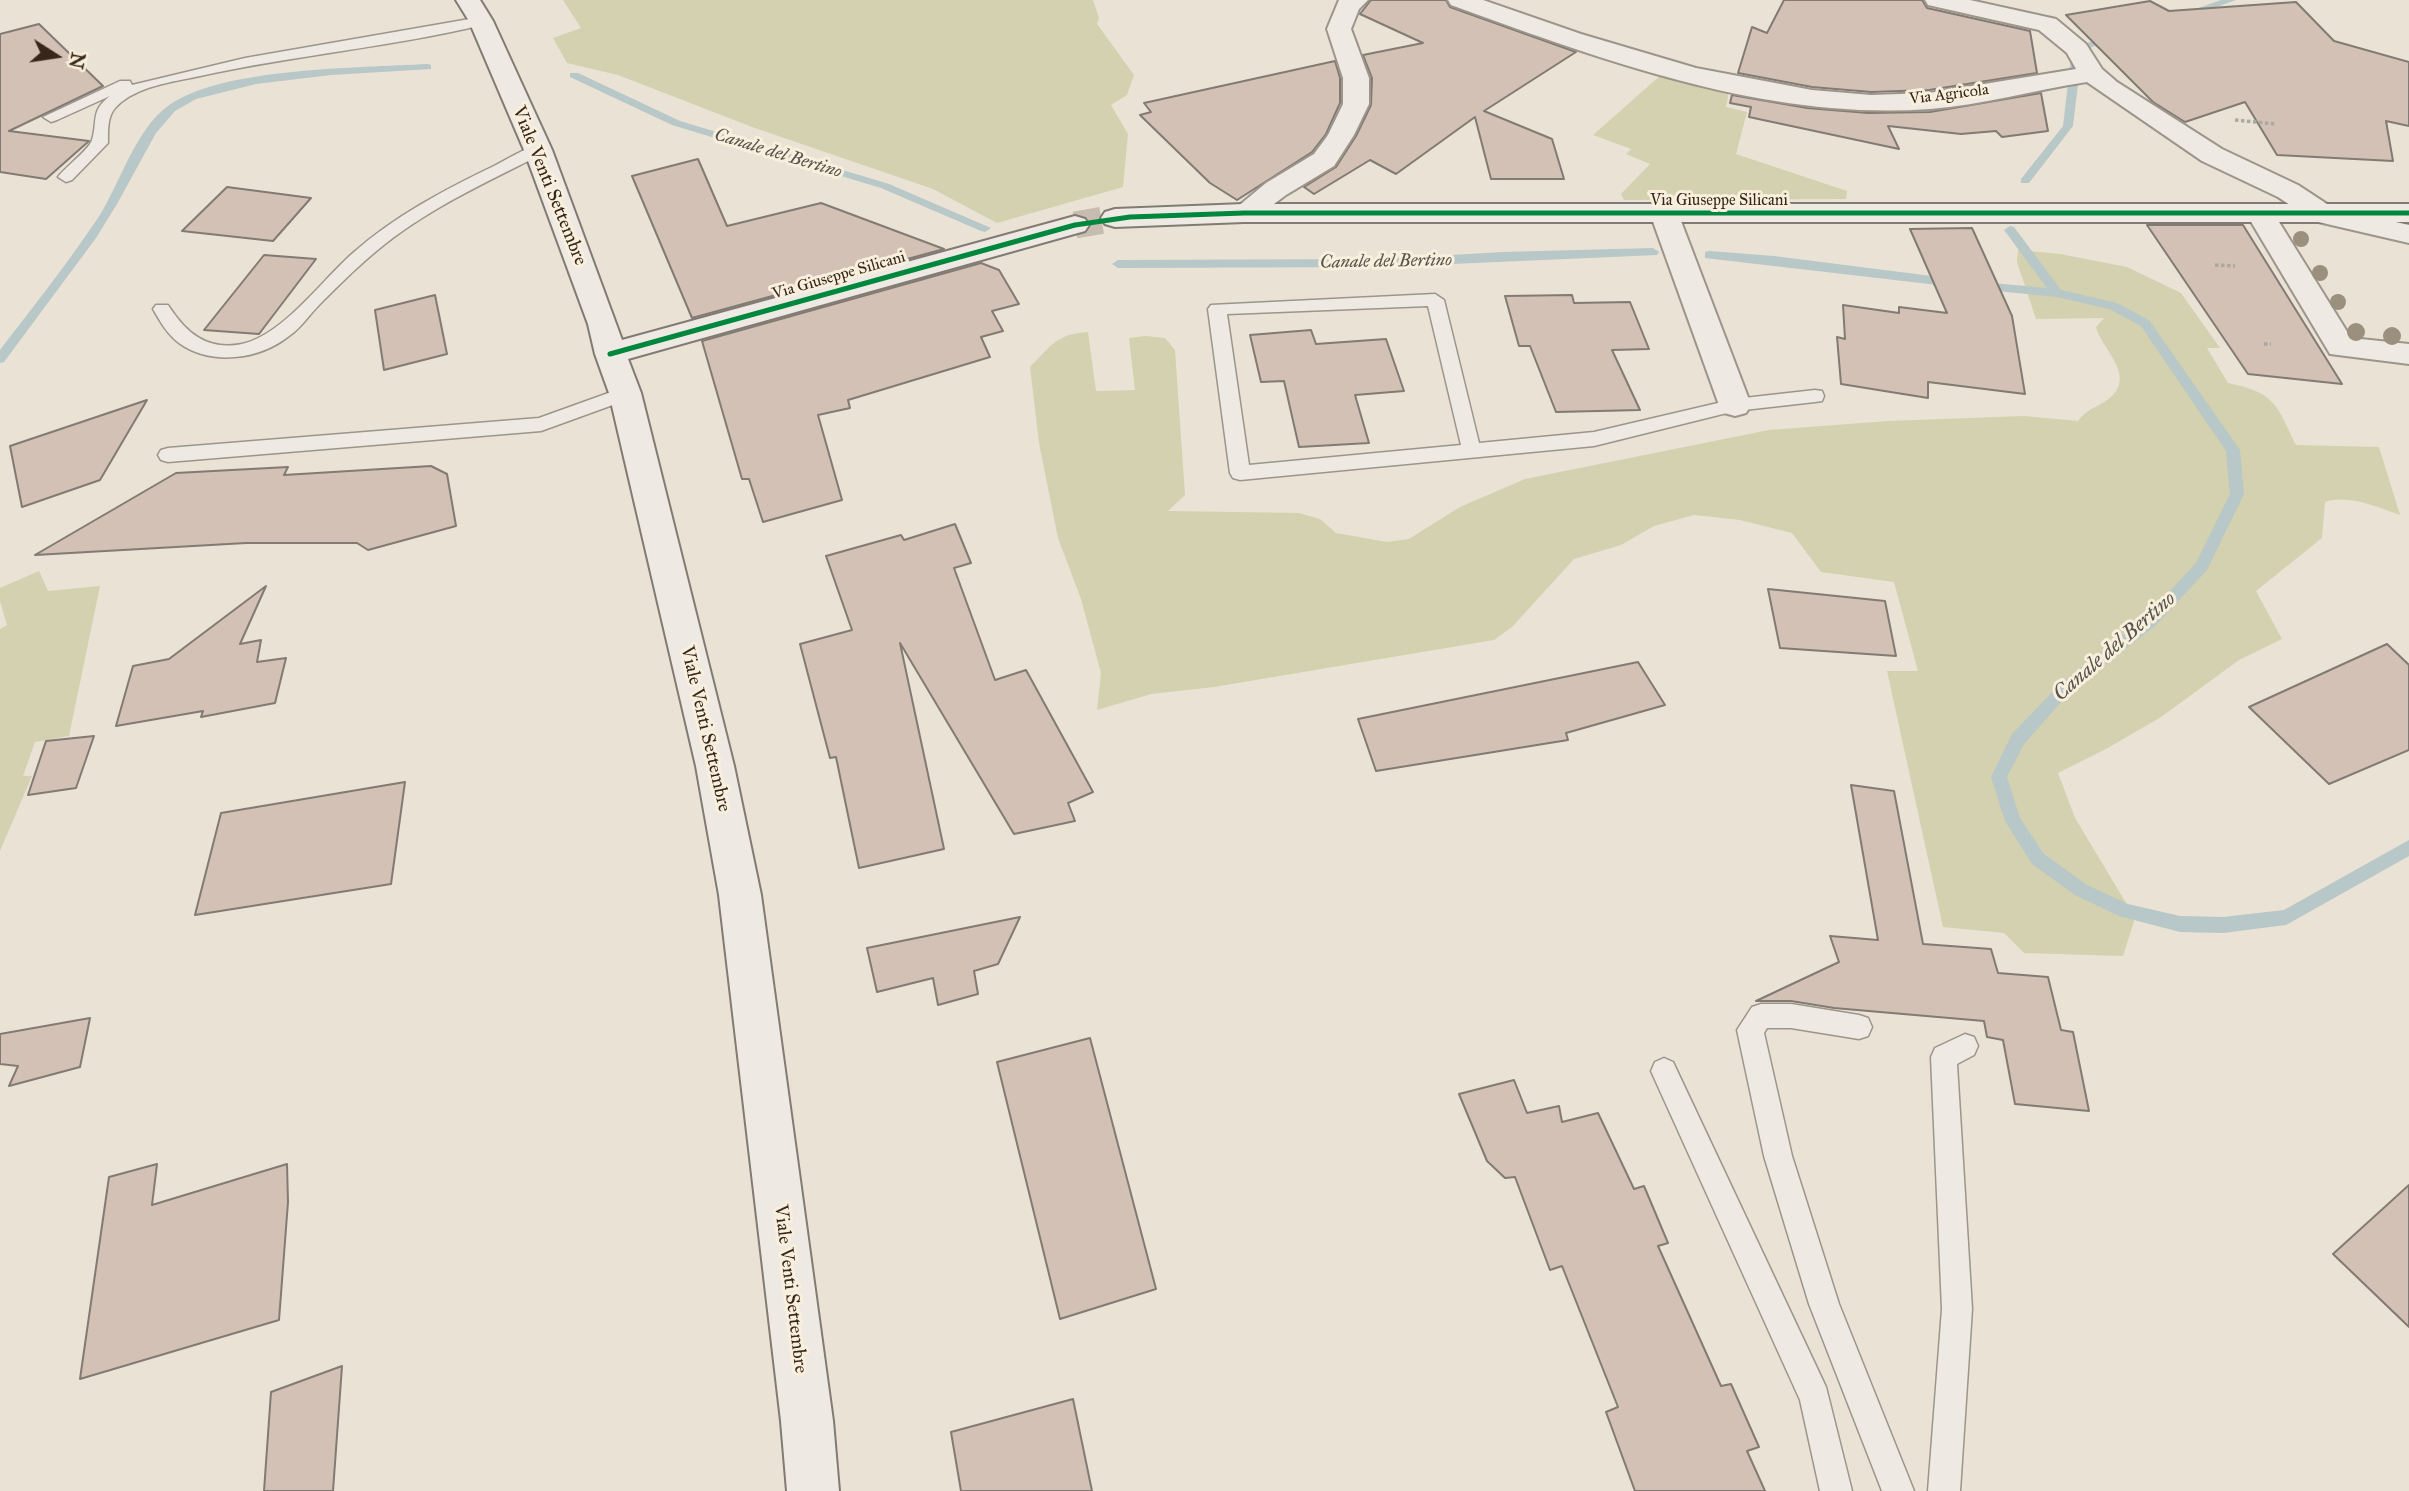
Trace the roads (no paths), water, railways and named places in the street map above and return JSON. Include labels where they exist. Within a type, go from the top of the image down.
[{"type":"street","points":[[1244,213],[1276,189],[1324,160],[1342,135],[1356,104],[1356,78],[1339,29],[1348,5],[1356,0]]},
{"type":"street","name":"Via Agricola","points":[[1460,0],[1553,33],[1658,65],[1824,100],[1930,101],[2092,74]]},
{"type":"street","points":[[1937,0],[2047,24],[2077,49],[2092,74],[2147,114],[2208,153],[2288,191],[2323,215],[2409,234]]},
{"type":"street","name":"Viale Venti Settembre","points":[[474,10],[538,150],[603,324],[610,354],[625,393],[715,766],[740,895],[807,1421],[813,1491]]},
{"type":"street","name":"Via Giuseppe Silicani","points":[[1115,218],[1244,213],[1665,216],[2323,215]]},
{"type":"street","points":[[2323,215],[2409,213]]},
{"type":"street","points":[[2261,215],[2342,347],[2409,354]]},
{"type":"street","name":"Via Giuseppe Silicani","points":[[1665,216],[1735,405]]},
{"type":"street","name":"Via Giuseppe Silicani","points":[[610,354],[1075,225]]},
{"type":"lane","points":[[51,117],[102,92],[150,75],[268,47],[474,10]]},
{"type":"lane","points":[[66,177],[100,143],[101,117],[111,103],[133,90],[179,76],[474,10]]},
{"type":"lane","points":[[162,309],[169,324],[189,344],[215,352],[250,349],[280,335],[349,266],[388,233],[420,211],[538,150]]},
{"type":"lane","points":[[1472,451],[1435,300],[1217,309],[1240,473],[1472,451],[1594,439],[1735,405],[1815,397]]},
{"type":"lane","points":[[169,455],[541,424],[625,393]]},
{"type":"lane","points":[[1860,1027],[1791,1016],[1762,1016],[1750,1030],[1778,1156],[1824,1304],[1898,1491]]},
{"type":"lane","points":[[1944,1491],[1957,1309],[1944,1058],[1965,1046]]},
{"type":"lane","points":[[1664,1071],[1815,1398],[1836,1491]]},
{"type":"waterway","points":[[2184,15],[2231,0]]},
{"type":"waterway","points":[[2025,181],[2068,126],[2077,49],[2112,37]]},
{"type":"waterway","points":[[0,359],[104,217],[151,132],[171,109],[192,97],[222,87],[256,81],[331,72],[427,67]]},
{"type":"waterway","name":"Canale del Bertino","points":[[574,75],[676,123],[885,186],[985,228]]},
{"type":"waterway","points":[[2010,230],[2057,293]]},
{"type":"waterway","name":"Canale del Bertino","points":[[1118,264],[1383,263],[1503,256],[1653,252]]},
{"type":"waterway","name":"Canale del Bertino","points":[[1709,255],[1774,260],[1955,283]]},
{"type":"waterway","name":"Canale del Bertino","points":[[1980,286],[2057,293]]},
{"type":"waterway","name":"Canale del Bertino","points":[[2057,293],[2113,306],[2145,323],[2233,450],[2237,494],[2202,566],[2150,622],[2065,688],[2018,739],[1999,777],[2013,821],[2038,859],[2081,890],[2125,911],[2180,924],[2223,925],[2286,917],[2409,847]]},
{"type":"tunnel","points":[[1075,225],[1115,218]]}]
